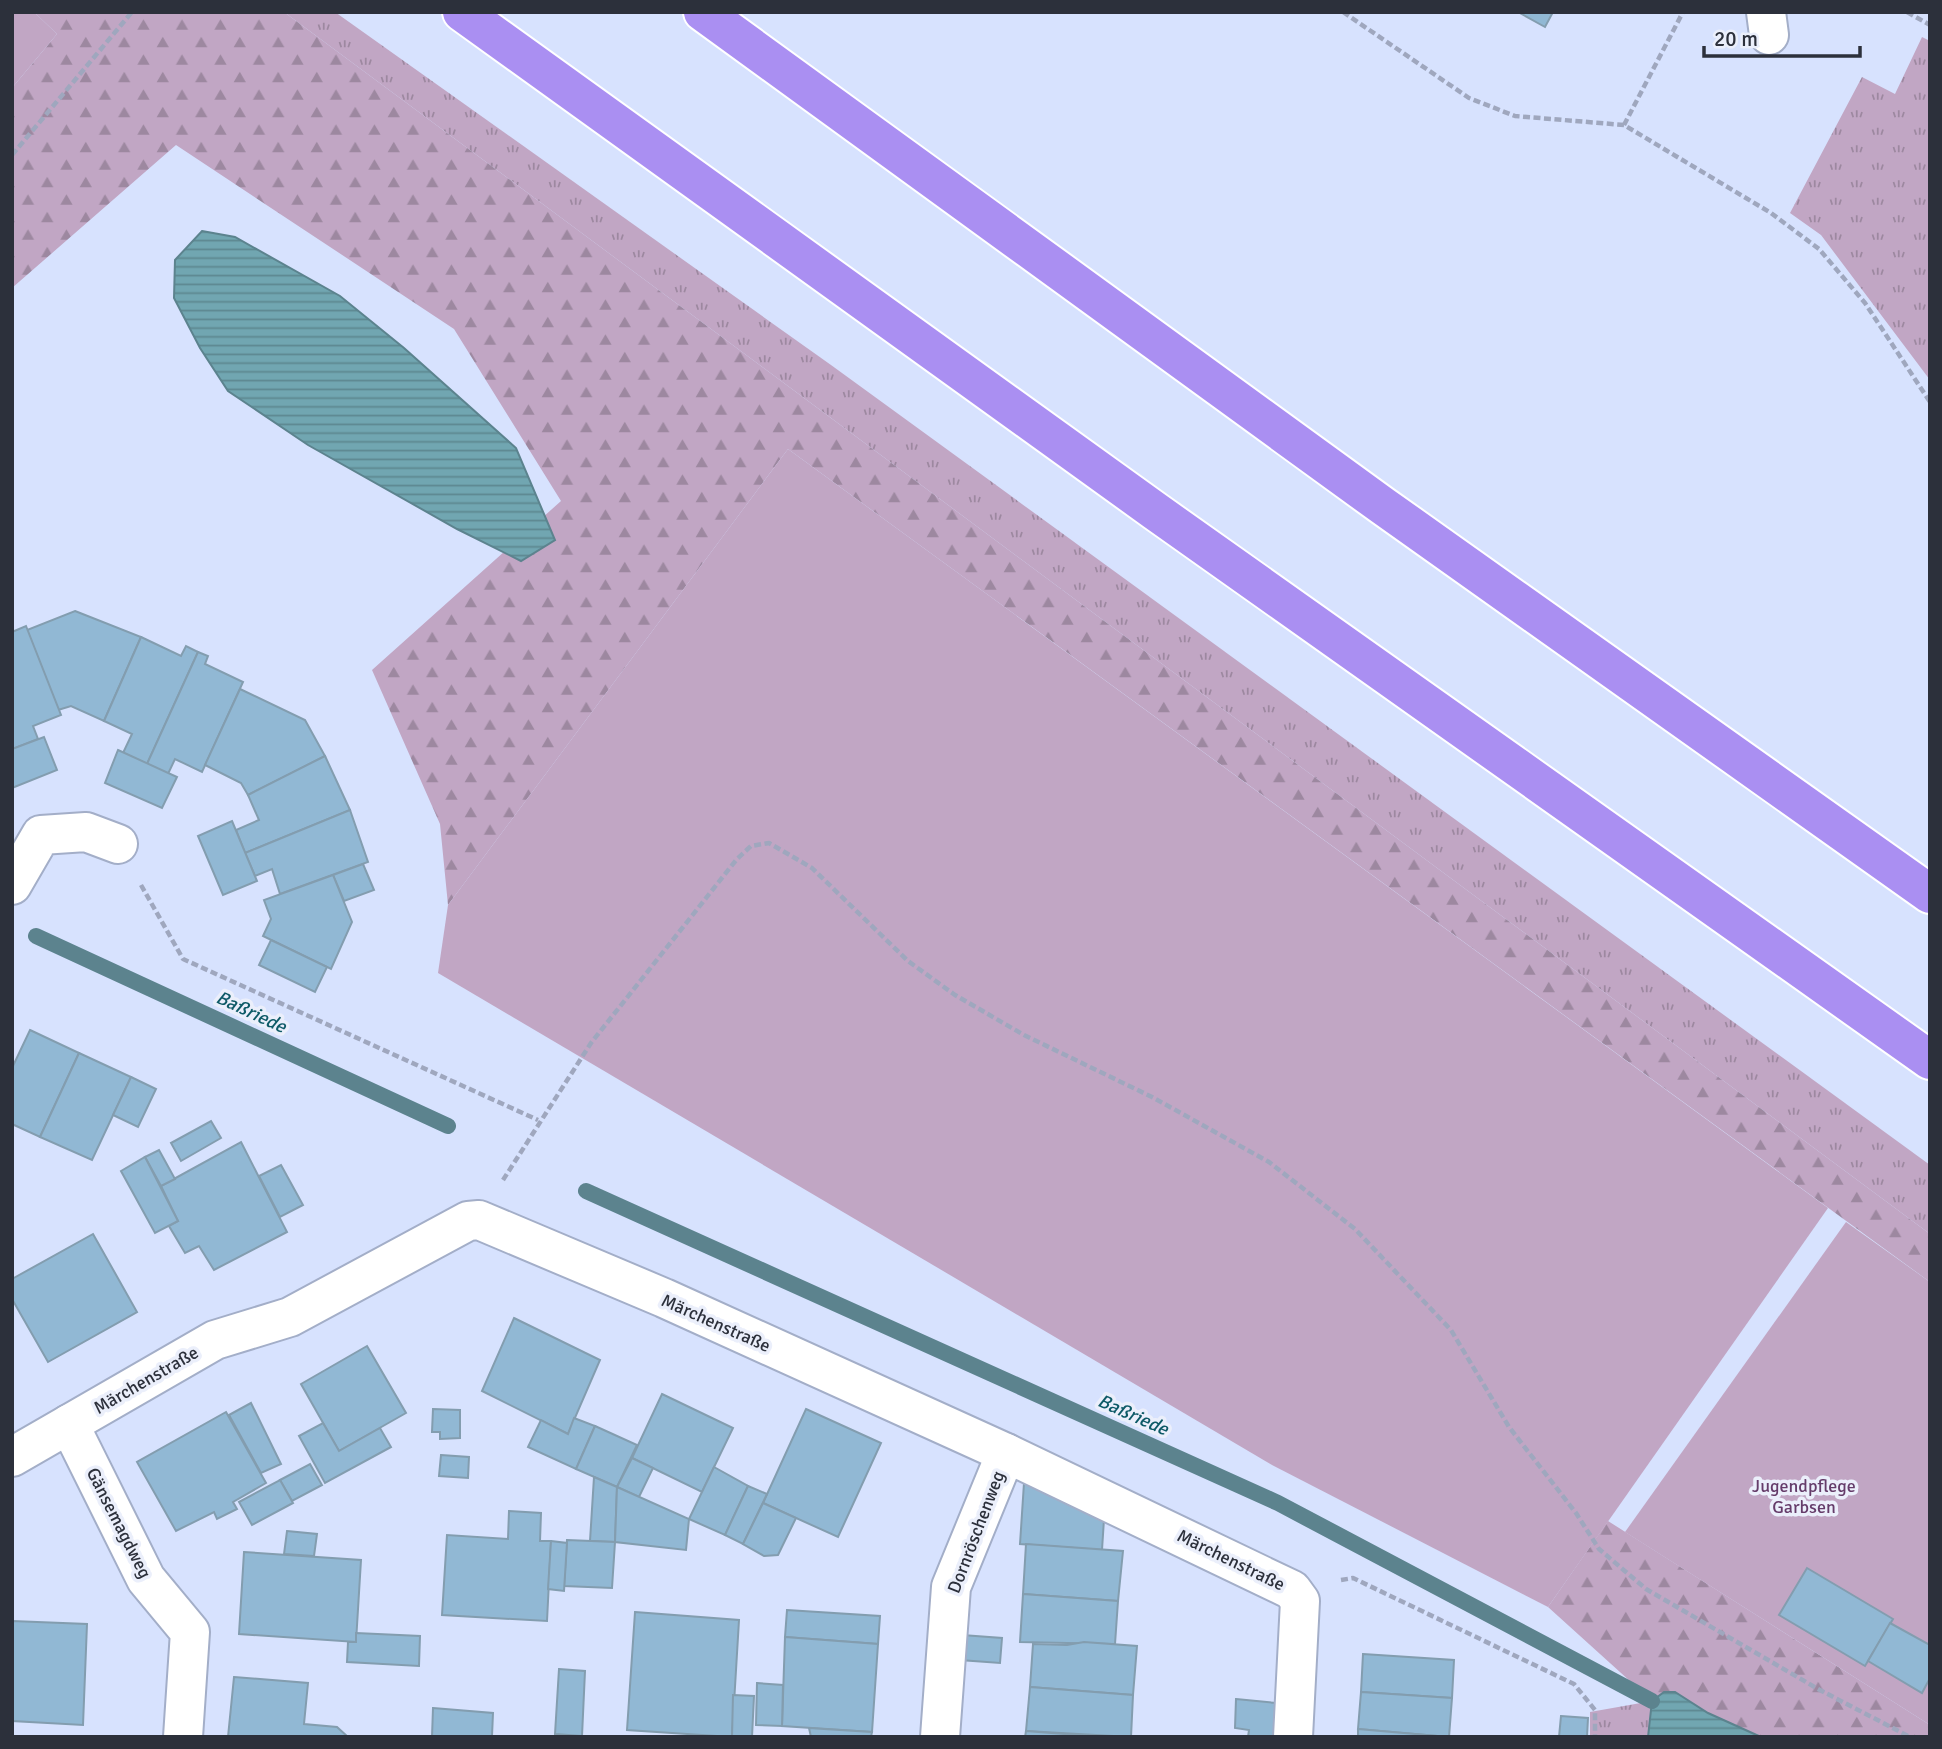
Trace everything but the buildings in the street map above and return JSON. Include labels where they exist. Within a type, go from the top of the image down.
[{"type":"highway","points":[[462,12],[1155,511],[1930,1060]]},
{"type":"highway","points":[[704,12],[1383,506],[1930,894]]},
{"type":"street","points":[[12,885],[41,835],[86,832],[118,844]]},
{"type":"street","name":"Märchenstraße","points":[[12,1457],[215,1340],[290,1317],[468,1221],[479,1220],[677,1304],[1275,1579],[1292,1590],[1300,1601],[1293,1737]]},
{"type":"street","name":"Gänsemagdweg","points":[[69,1424],[146,1579],[190,1632],[183,1737]]},
{"type":"street","name":"Dornröschenweg","points":[[940,1737],[951,1587],[1006,1453]]},
{"type":"path","points":[[12,155],[132,12]]},
{"type":"path","points":[[1343,12],[1469,98],[1515,116],[1624,125],[1770,213],[1819,250],[1865,303],[1930,402]]},
{"type":"path","points":[[1624,125],[1683,12]]},
{"type":"path","points":[[1906,12],[1930,24]]},
{"type":"path","points":[[479,1220],[538,1120],[591,1043],[737,859],[751,846],[769,843],[812,868],[908,961],[955,995],[1024,1035],[1152,1097],[1269,1162],[1355,1229],[1451,1330],[1510,1427],[1576,1513],[1599,1549],[1646,1589],[1818,1689],[1910,1737]]},
{"type":"path","points":[[118,844],[183,959],[538,1120]]},
{"type":"path","points":[[1300,1601],[1326,1583],[1353,1578],[1574,1684],[1595,1710],[1595,1737]]},
{"type":"green space","points":[[12,12],[34,12],[57,34],[12,88]]},
{"type":"green space","points":[[34,12],[284,12],[1930,1234],[1930,1282],[788,449],[448,905],[440,824],[372,670],[561,501],[454,329],[176,145],[12,288],[12,88],[57,34]]},
{"type":"green space","points":[[284,12],[335,12],[831,365],[1930,1165],[1930,1234]]},
{"type":"green space","points":[[1922,37],[1930,41],[1930,380],[1821,235],[1790,213],[1862,77],[1895,94]]},
{"type":"green space","points":[[788,449],[1828,1208],[1548,1607],[1272,1465],[438,973],[448,905]]},
{"type":"green space","name":"Jugendpflege Garbsen","points":[[1846,1222],[1930,1282],[1930,1725],[1625,1532]]},
{"type":"green space","points":[[1608,1521],[1930,1725],[1930,1737],[1761,1737],[1708,1713],[1675,1692],[1664,1692],[1652,1701],[1548,1607]]},
{"type":"green space","points":[[1652,1701],[1648,1737],[1590,1737],[1590,1712]]},
{"type":"shaded area","points":[[202,231],[235,237],[340,296],[404,348],[516,448],[555,540],[521,561],[457,529],[308,445],[228,391],[200,348],[174,298],[175,260]]},
{"type":"shaded area","points":[[1664,1692],[1675,1692],[1708,1713],[1761,1737],[1648,1737],[1652,1701]]},
{"type":"waterway","name":"Baßriede","points":[[36,936],[448,1126]]},
{"type":"waterway","name":"Baßriede","points":[[586,1191],[1278,1503],[1652,1701]]}]
